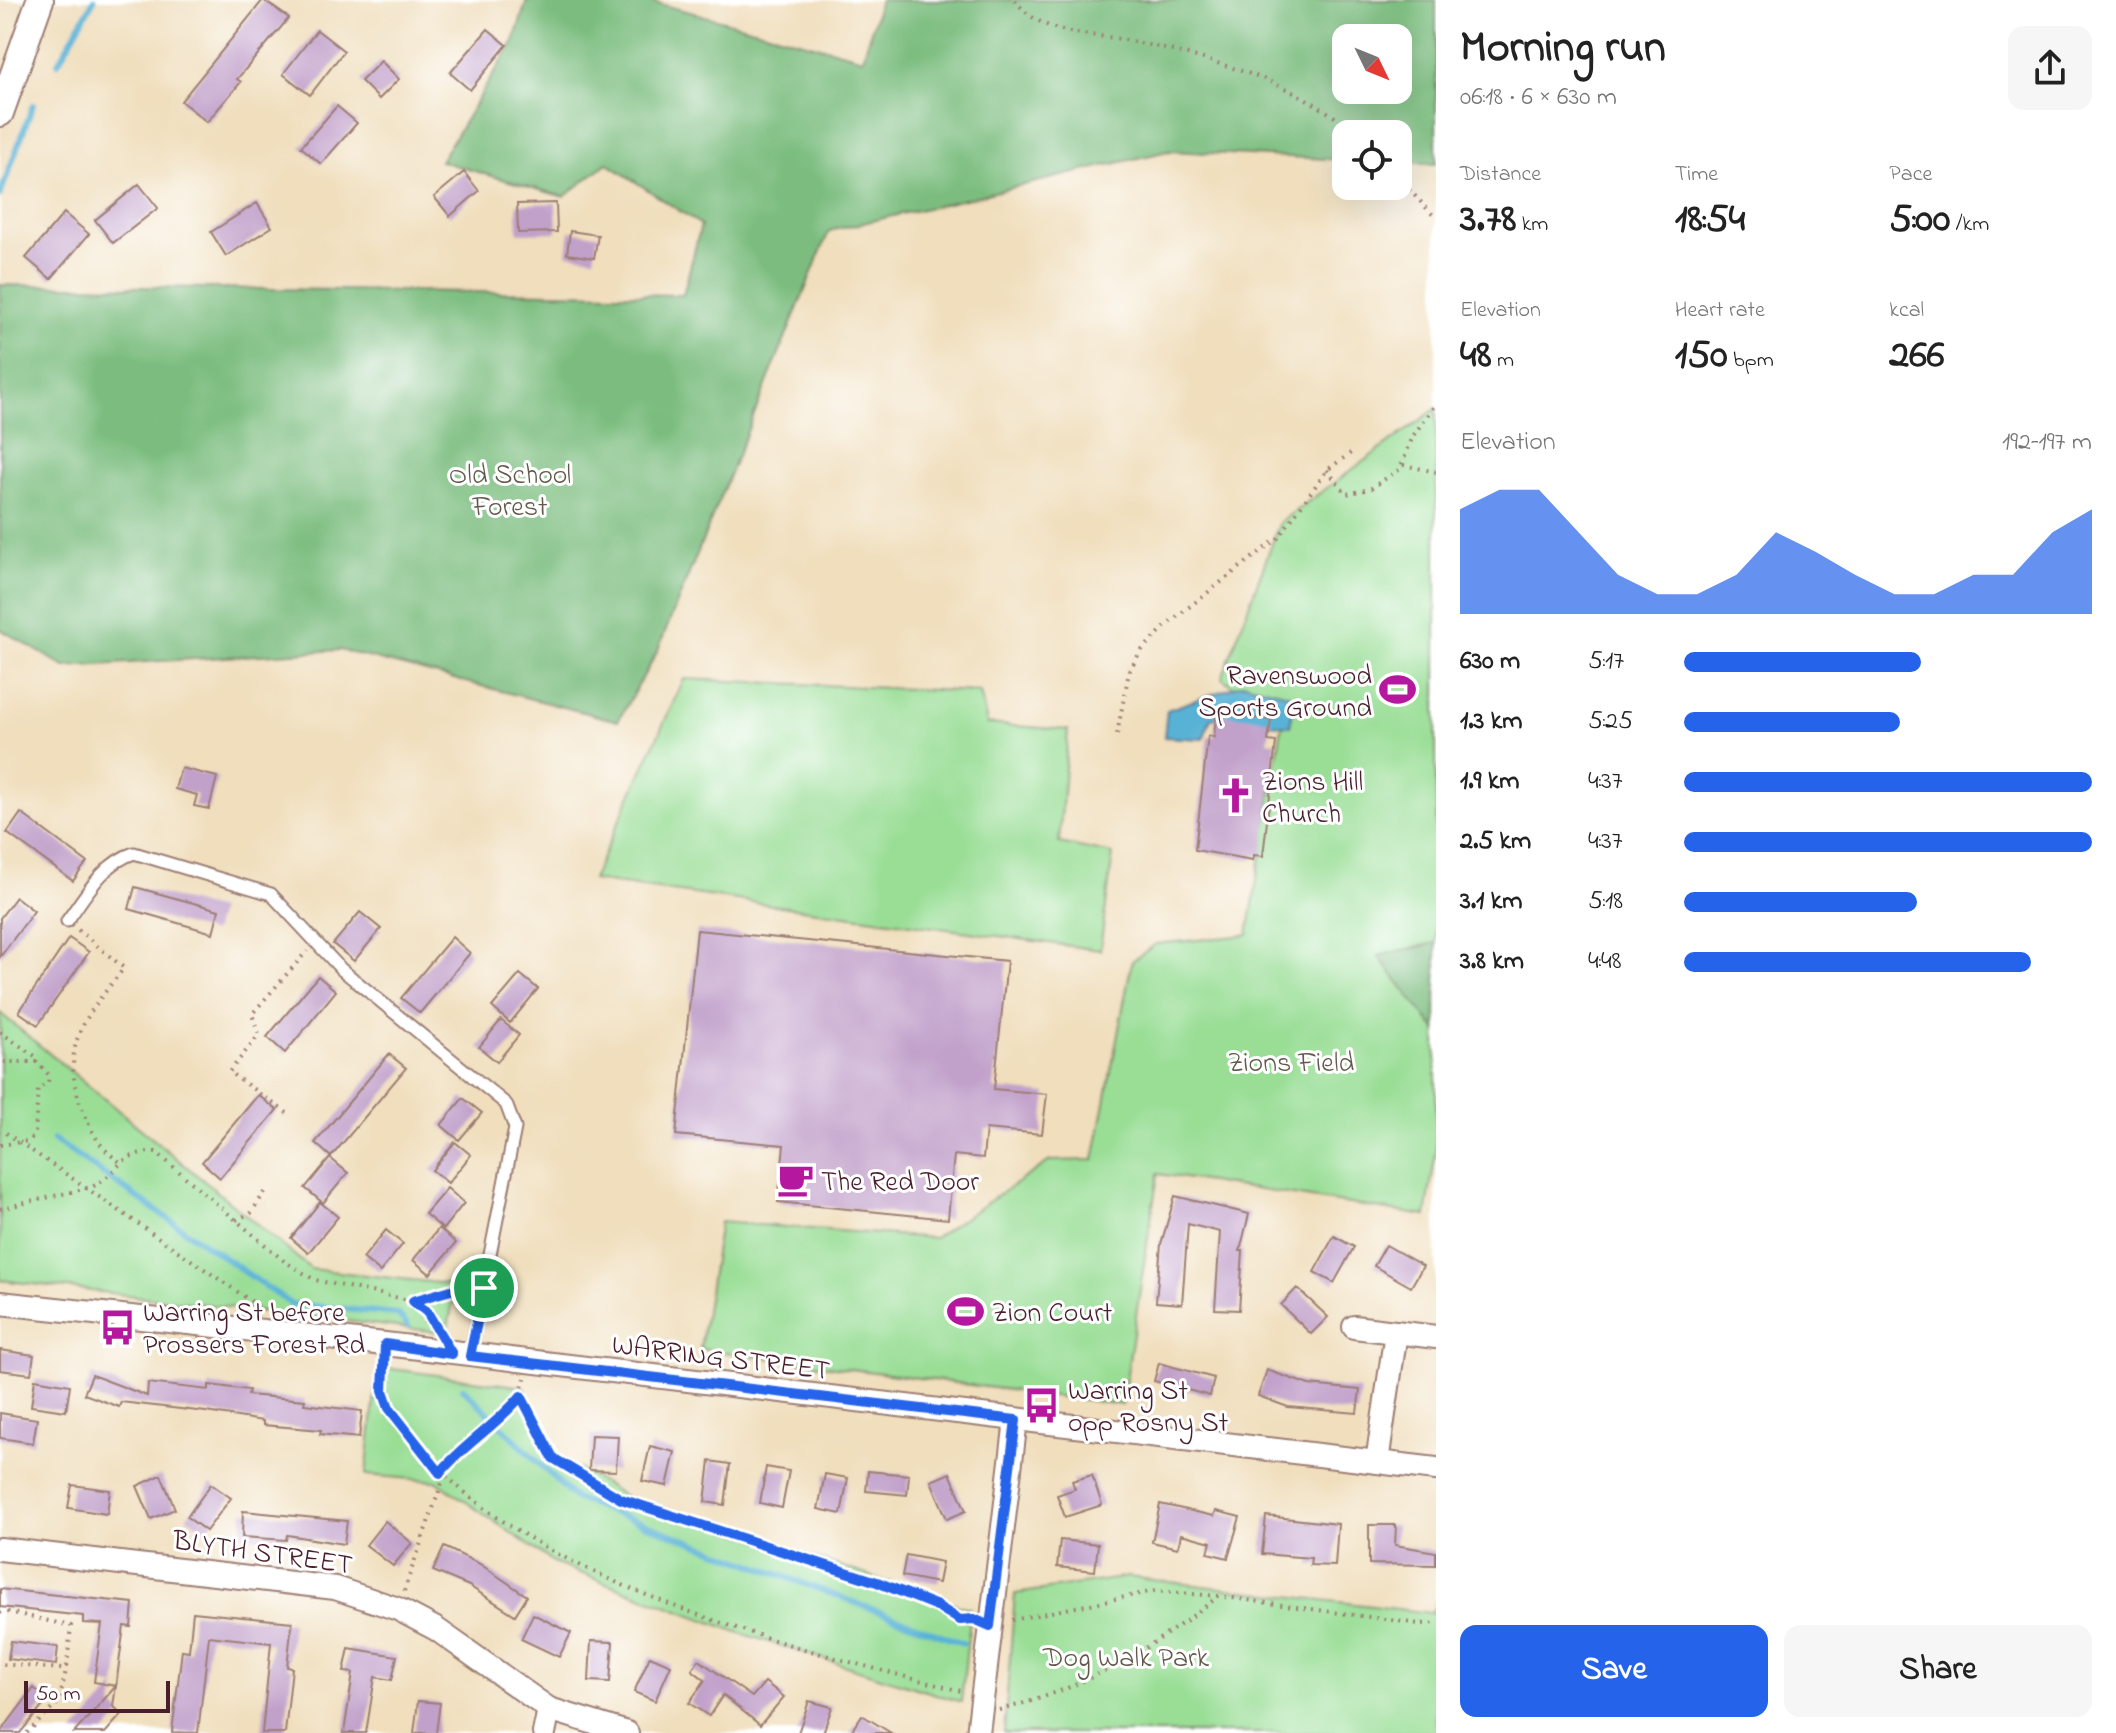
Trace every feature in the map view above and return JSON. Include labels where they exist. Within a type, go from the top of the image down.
[{"type":"street","points":[[0,113],[40,0]]},
{"type":"street","name":"WARRING STREET","points":[[0,1303],[385,1344],[528,1364],[1436,1469]]},
{"type":"street","points":[[1354,1327],[1436,1337]]},
{"type":"street","points":[[1377,1462],[1396,1332]]},
{"type":"street","points":[[981,1714],[1016,1420]]},
{"type":"street","name":"BLYTH STREET","points":[[0,1549],[335,1588],[398,1609],[436,1629],[549,1709],[627,1733]]},
{"type":"street","points":[[544,1733],[549,1709]]},
{"type":"lane","points":[[67,921],[103,873],[118,858],[134,853],[271,894],[314,943],[506,1104],[515,1128],[484,1288],[461,1355]]},
{"type":"path","points":[[1015,0],[1031,19],[1046,27],[1133,42],[1278,85],[1323,108],[1338,120]]},
{"type":"path","points":[[1412,193],[1436,218]]},
{"type":"path","points":[[1327,470],[1346,494],[1370,489],[1390,479],[1403,465],[1413,436],[1436,403]]},
{"type":"path","points":[[1117,734],[1129,672],[1140,652],[1171,621],[1278,538],[1327,470],[1355,450]]},
{"type":"path","points":[[1403,465],[1436,472]]},
{"type":"path","points":[[67,921],[124,968],[78,1032],[71,1079],[100,1148],[120,1162]]},
{"type":"path","points":[[287,1113],[229,1072],[259,1035],[252,1014],[314,943]]},
{"type":"path","points":[[0,1032],[35,1056],[37,1062]]},
{"type":"path","points":[[0,1145],[21,1143],[35,1134],[38,1089],[48,1082],[45,1067],[37,1062],[4,1062]]},
{"type":"path","points":[[6,1133],[84,1189],[263,1307],[276,1333]]},
{"type":"path","points":[[0,1209],[84,1189],[102,1182],[120,1162],[141,1151],[156,1152],[284,1261],[315,1280],[413,1301],[427,1312],[461,1355]]},
{"type":"path","points":[[235,1220],[251,1213],[265,1192]]},
{"type":"path","points":[[413,1301],[458,1288],[484,1288]]},
{"type":"path","points":[[385,1344],[383,1391],[389,1408],[442,1475],[546,1549],[700,1614],[981,1714],[1027,1703],[1138,1656],[1218,1596]]},
{"type":"path","points":[[398,1609],[442,1475],[452,1459],[491,1429],[521,1396],[528,1364]]},
{"type":"path","points":[[521,1396],[553,1458],[621,1499],[877,1582],[937,1606],[960,1620],[974,1619],[990,1626],[1067,1606],[1154,1591],[1218,1596],[1419,1624],[1436,1623]]},
{"type":"path","points":[[0,1613],[4,1611],[71,1626],[59,1702],[27,1733]]},
{"type":"path","points":[[0,1664],[17,1668],[67,1666]]},
{"type":"green space","name":"Old School Forest","points":[[527,0],[645,0],[863,58],[880,0],[1436,0],[1436,164],[1412,163],[1412,120],[1332,120],[1332,159],[1168,151],[829,231],[657,652],[618,721],[340,650],[65,667],[0,629],[0,285],[683,295],[701,225],[607,163],[564,197],[440,161],[514,41]]},
{"type":"green space","name":"Zions Field","points":[[1436,409],[1436,943],[1379,956],[1436,1030],[1436,1151],[1426,1216],[1158,1174],[1122,1405],[700,1349],[720,1222],[934,1238],[1050,1161],[1094,1160],[1132,961],[1156,944],[1248,935],[1282,726],[1222,678],[1280,522]]},
{"type":"green space","points":[[684,679],[980,692],[987,724],[1068,730],[1059,843],[1113,854],[1100,950],[592,880]]},
{"type":"green space","points":[[1436,943],[1436,1030],[1378,956]]},
{"type":"green space","points":[[0,1013],[311,1269],[456,1285],[447,1333],[0,1280]]},
{"type":"green space","points":[[378,1367],[524,1387],[550,1452],[625,1496],[971,1609],[961,1702],[737,1632],[556,1564],[436,1481],[366,1475]]},
{"type":"green space","name":"Dog Walk Park","points":[[1128,1577],[1431,1613],[1436,1604],[1436,1733],[1004,1733],[1015,1594]]},
{"type":"water","points":[[1244,683],[1289,694],[1293,709],[1290,726],[1211,718],[1203,739],[1164,737],[1167,710]]},
{"type":"building","points":[[263,0],[289,18],[237,79],[241,82],[207,122],[181,101]]},
{"type":"building","points":[[488,29],[507,45],[470,90],[450,73]]},
{"type":"building","points":[[317,30],[344,51],[310,95],[283,74]]},
{"type":"building","points":[[381,61],[399,79],[379,99],[361,81]]},
{"type":"building","points":[[337,106],[357,123],[321,164],[301,147]]},
{"type":"building","points":[[464,172],[479,191],[450,216],[434,197]]},
{"type":"building","points":[[139,184],[158,208],[113,243],[95,220]]},
{"type":"building","points":[[257,203],[272,227],[226,256],[211,232]]},
{"type":"building","points":[[556,203],[557,232],[518,233],[517,204]]},
{"type":"building","points":[[64,213],[89,234],[51,279],[26,258]]},
{"type":"building","points":[[570,231],[598,235],[594,258],[567,254]]},
{"type":"building","name":"Zions Hill Church","points":[[1216,714],[1271,720],[1268,741],[1276,742],[1263,856],[1254,855],[1253,860],[1195,850],[1208,736],[1214,737]]},
{"type":"building","points":[[181,768],[217,777],[209,809],[194,806],[197,795],[175,789]]},
{"type":"building","points":[[21,813],[87,862],[73,881],[7,833]]},
{"type":"building","points":[[135,887],[219,910],[213,933],[129,909]]},
{"type":"building","points":[[16,897],[34,911],[0,957],[0,918]]},
{"type":"building","points":[[360,912],[381,929],[354,961],[333,944]]},
{"type":"building","points":[[697,930],[1007,961],[994,1089],[1047,1094],[1042,1134],[986,1129],[983,1158],[954,1155],[948,1219],[778,1202],[784,1145],[676,1135]]},
{"type":"building","points":[[452,937],[470,953],[420,1013],[401,998]]},
{"type":"building","points":[[69,938],[89,952],[38,1025],[19,1012]]},
{"type":"building","points":[[520,974],[538,989],[510,1023],[492,1007]]},
{"type":"building","points":[[318,976],[336,991],[285,1053],[267,1037]]},
{"type":"building","points":[[501,1020],[519,1035],[497,1062],[479,1047]]},
{"type":"building","points":[[389,1054],[406,1068],[331,1157],[315,1143]]},
{"type":"building","points":[[258,1095],[277,1110],[220,1178],[202,1162]]},
{"type":"building","points":[[463,1098],[482,1113],[459,1140],[441,1125]]},
{"type":"building","points":[[455,1142],[471,1155],[448,1183],[432,1170]]},
{"type":"building","points":[[330,1158],[348,1173],[323,1203],[305,1188]]},
{"type":"building","points":[[447,1188],[464,1203],[443,1229],[425,1214]]},
{"type":"building","points":[[1175,1196],[1249,1214],[1240,1251],[1243,1251],[1239,1310],[1215,1309],[1220,1232],[1188,1224],[1182,1304],[1156,1302],[1161,1244]]},
{"type":"building","points":[[320,1202],[338,1217],[308,1253],[291,1238]]},
{"type":"building","points":[[439,1228],[456,1243],[430,1274],[413,1260]]},
{"type":"building","points":[[386,1230],[403,1244],[380,1272],[363,1258]]},
{"type":"building","points":[[1334,1236],[1354,1247],[1334,1283],[1314,1272]]},
{"type":"building","points":[[1386,1245],[1423,1266],[1411,1287],[1374,1266]]},
{"type":"building","points":[[1297,1288],[1328,1317],[1311,1334],[1281,1305]]},
{"type":"building","points":[[0,1350],[34,1355],[31,1374],[0,1370]]},
{"type":"building","points":[[1159,1363],[1214,1378],[1210,1396],[1154,1381]]},
{"type":"building","points":[[1267,1370],[1309,1385],[1360,1390],[1357,1413],[1288,1407],[1258,1396]]},
{"type":"building","points":[[92,1375],[147,1396],[148,1383],[209,1390],[209,1385],[249,1390],[248,1395],[305,1400],[304,1404],[362,1411],[359,1438],[320,1434],[321,1430],[263,1425],[263,1421],[206,1412],[121,1402],[119,1407],[84,1394]]},
{"type":"building","points":[[35,1379],[70,1385],[66,1411],[31,1406]]},
{"type":"building","points":[[0,1413],[37,1419],[33,1443],[0,1438]]},
{"type":"building","points":[[591,1435],[618,1436],[616,1471],[589,1470]]},
{"type":"building","points":[[650,1446],[675,1452],[667,1486],[642,1481]]},
{"type":"building","points":[[710,1461],[730,1464],[725,1505],[705,1502]]},
{"type":"building","points":[[766,1467],[789,1471],[782,1508],[760,1503]]},
{"type":"building","points":[[868,1471],[909,1475],[907,1495],[866,1491]]},
{"type":"building","points":[[950,1473],[966,1511],[947,1519],[931,1481]]},
{"type":"building","points":[[825,1474],[848,1478],[841,1514],[818,1509]]},
{"type":"building","points":[[161,1475],[175,1509],[151,1519],[137,1486]]},
{"type":"building","points":[[1092,1475],[1102,1505],[1065,1517],[1057,1495],[1075,1489],[1072,1481]]},
{"type":"building","points":[[211,1484],[231,1498],[206,1531],[187,1517]]},
{"type":"building","points":[[72,1485],[110,1490],[107,1514],[68,1508]]},
{"type":"building","points":[[1160,1504],[1214,1516],[1216,1511],[1240,1517],[1228,1558],[1208,1553],[1211,1542],[1181,1534],[1178,1548],[1152,1542]]},
{"type":"building","points":[[243,1511],[347,1521],[344,1544],[287,1535],[286,1540],[242,1537]]},
{"type":"building","points":[[1266,1516],[1338,1524],[1335,1566],[1310,1565],[1311,1558],[1262,1554]]},
{"type":"building","points":[[385,1521],[412,1543],[393,1566],[366,1545]]},
{"type":"building","points":[[1369,1525],[1396,1525],[1395,1545],[1436,1552],[1436,1565],[1369,1564]]},
{"type":"building","points":[[1060,1540],[1098,1544],[1095,1571],[1057,1567]]},
{"type":"building","points":[[444,1547],[480,1564],[527,1596],[515,1615],[469,1586],[433,1571]]},
{"type":"building","points":[[906,1555],[942,1562],[938,1583],[902,1576]]},
{"type":"building","points":[[0,1589],[133,1603],[131,1627],[124,1626],[116,1686],[94,1682],[102,1624],[83,1623],[83,1616],[0,1607]]},
{"type":"building","points":[[193,1612],[292,1622],[287,1667],[292,1668],[285,1733],[262,1733],[271,1643],[209,1636],[198,1733],[172,1732],[182,1650],[189,1651]]},
{"type":"building","points":[[533,1614],[571,1633],[559,1657],[521,1639]]},
{"type":"building","points":[[11,1641],[58,1647],[56,1665],[8,1659]]},
{"type":"building","points":[[591,1641],[613,1642],[610,1682],[589,1681]]},
{"type":"building","points":[[349,1648],[397,1656],[392,1680],[375,1677],[366,1733],[344,1733],[353,1673],[344,1672]]},
{"type":"building","points":[[650,1656],[671,1665],[655,1701],[634,1692]]},
{"type":"building","points":[[699,1660],[752,1697],[765,1682],[784,1697],[760,1725],[723,1695],[709,1716],[689,1703],[705,1680],[692,1670]]},
{"type":"building","points":[[116,1686],[113,1706],[122,1714],[105,1733],[74,1733]]},
{"type":"building","points":[[34,1688],[48,1700],[20,1733],[0,1733]]},
{"type":"building","points":[[418,1701],[440,1703],[436,1733],[414,1733]]},
{"type":"building","points":[[809,1701],[832,1707],[823,1733],[798,1733]]},
{"type":"building","points":[[862,1715],[891,1733],[850,1733]]},
{"type":"waterway","points":[[58,63],[94,0]]},
{"type":"waterway","points":[[0,195],[33,105]]},
{"type":"waterway","points":[[54,1140],[291,1304],[398,1314],[408,1326]]},
{"type":"waterway","points":[[463,1388],[574,1498],[963,1643]]},
{"type":"place","name":"Ravenswood Sports Ground","points":[[1398,690]]},
{"type":"place","name":"Zions Hill Church","points":[[1236,796]]},
{"type":"place","name":"The Red Door","points":[[795,1180]]},
{"type":"place","name":"Zion Court","points":[[966,1311]]},
{"type":"place","name":"Warring St before Prossers Forest Rd","points":[[117,1327]]},
{"type":"place","name":"Warring St opp Rosny St","points":[[1042,1405]]},
{"type":"route","points":[[458,1288],[484,1288],[470,1356],[1016,1420],[990,1626],[974,1619],[960,1620],[937,1606],[877,1582],[621,1499],[553,1458],[521,1396],[491,1429],[467,1446],[440,1473],[389,1408],[383,1391],[385,1344],[452,1354],[427,1312],[413,1301],[458,1288]]}]
